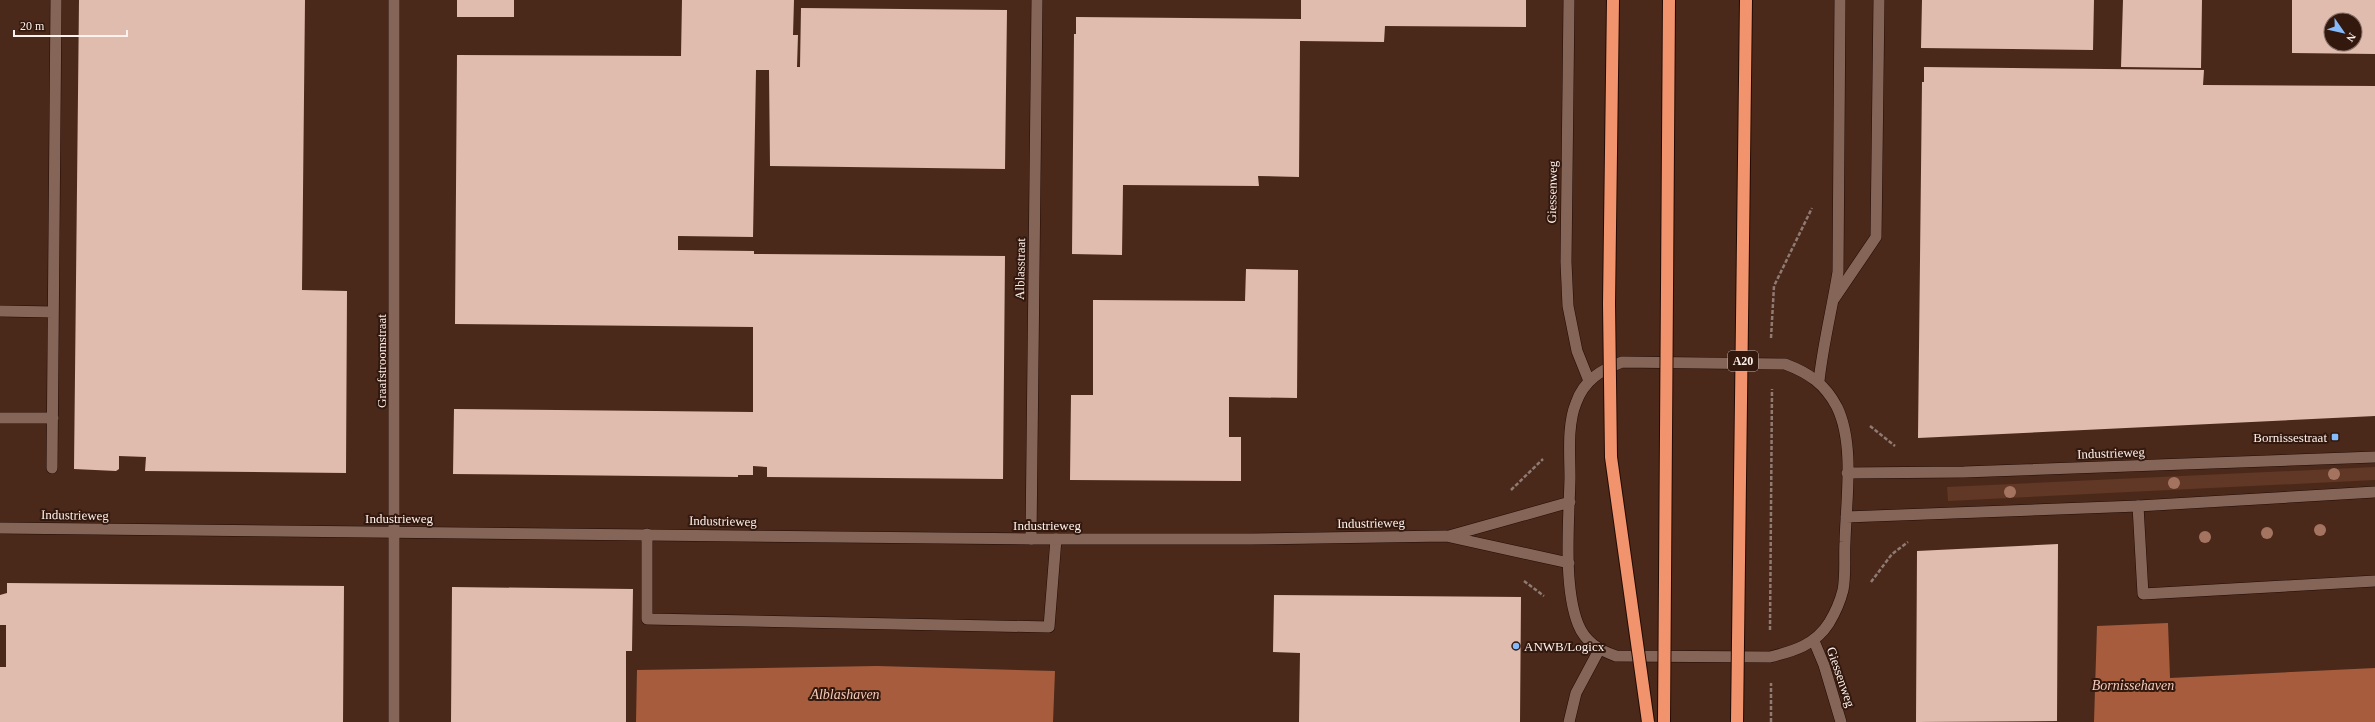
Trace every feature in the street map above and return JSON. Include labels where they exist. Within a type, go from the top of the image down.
[{"type":"highway","points":[[1613,0],[1609,304],[1611,458],[1648,722]]},
{"type":"highway","points":[[1664,722],[1669,0]]},
{"type":"highway","name":"A20","points":[[1737,722],[1746,0]]},
{"type":"street","points":[[52,468],[56,0]]},
{"type":"street","name":"Graafstroomstraat","points":[[394,0],[396,532],[394,722]]},
{"type":"street","name":"Alblasstraat","points":[[1031,539],[1037,0]]},
{"type":"street","name":"Giessenweg","points":[[1569,0],[1566,262],[1568,306],[1577,351],[1588,382]]},
{"type":"street","points":[[1819,381],[1822,351],[1834,299],[1838,272],[1840,0]]},
{"type":"street","points":[[1834,299],[1876,237],[1879,0]]},
{"type":"street","points":[[0,311],[53,312]]},
{"type":"street","points":[[1622,362],[1772,362],[1785,364],[1801,370],[1819,381],[1837,408],[1845,429],[1847,473],[1843,590],[1837,609],[1828,625],[1814,641],[1794,651],[1770,657],[1616,656],[1599,650],[1587,640],[1578,625],[1572,608],[1569,563],[1571,431],[1576,403],[1588,382],[1602,370],[1622,362]]},
{"type":"street","points":[[0,418],[53,418]]},
{"type":"street","name":"Industrieweg","points":[[1847,473],[1964,472],[2375,457]]},
{"type":"street","points":[[1846,517],[2138,506],[2375,492]]},
{"type":"street","name":"Industrieweg","points":[[1446,536],[1570,502]]},
{"type":"street","points":[[2138,506],[2143,594],[2375,581]]},
{"type":"street","name":"Industrieweg","points":[[0,528],[1031,539],[1251,539],[1446,536],[1569,563]]},
{"type":"street","points":[[647,534],[647,619],[1049,627],[1056,539]]},
{"type":"street","name":"Giessenweg","points":[[1814,641],[1824,665],[1841,722]]},
{"type":"street","points":[[1569,722],[1569,715],[1576,693],[1599,650]]},
{"type":"path","points":[[1764,336],[1778,338]]},
{"type":"path","points":[[1868,420],[1869,472]]},
{"type":"path","points":[[1869,578],[1869,585],[1892,554],[1911,540]]},
{"type":"path","points":[[1764,684],[1779,682]]},
{"type":"shaded area","points":[[0,0],[2375,0],[2375,722],[0,722]]},
{"type":"shaded area","points":[[2375,467],[2375,480],[1948,501],[1947,487]]},
{"type":"water","name":"Bornissehaven","points":[[2168,623],[2170,678],[2375,668],[2375,722],[2094,722],[2097,626]]},
{"type":"water","name":"Alblashaven","points":[[877,666],[1055,671],[1053,722],[636,722],[637,670]]},
{"type":"building","points":[[79,0],[305,0],[302,290],[347,291],[346,473],[145,471],[146,457],[119,456],[119,469],[116,471],[74,469]]},
{"type":"building","points":[[457,0],[514,0],[514,17],[457,17]]},
{"type":"building","points":[[682,0],[794,0],[793,35],[798,35],[797,67],[800,67],[801,8],[1007,10],[1005,169],[770,166],[769,70],[756,70],[753,237],[678,236],[678,250],[754,251],[754,254],[1005,256],[1003,479],[767,477],[767,467],[753,466],[753,475],[738,475],[738,477],[453,474],[454,409],[753,412],[753,327],[455,324],[457,55],[681,56]]},
{"type":"building","points":[[1301,0],[1526,0],[1526,27],[1385,26],[1384,42],[1300,41],[1299,177],[1258,176],[1259,186],[1123,185],[1122,255],[1072,254],[1074,34],[1076,34],[1076,17],[1301,19]]},
{"type":"building","points":[[1922,0],[2094,0],[2093,50],[1921,48]]},
{"type":"building","points":[[2123,0],[2202,0],[2201,68],[2121,67]]},
{"type":"building","points":[[2292,0],[2375,0],[2375,54],[2292,53]]},
{"type":"building","points":[[1924,67],[2204,70],[2203,85],[2375,86],[2375,416],[1918,438],[1922,82],[1924,82]]},
{"type":"building","points":[[1246,269],[1298,270],[1297,398],[1229,397],[1229,437],[1241,437],[1241,481],[1070,480],[1071,395],[1093,395],[1093,300],[1245,301]]},
{"type":"building","points":[[2058,544],[2057,721],[1916,722],[1917,551]]},
{"type":"building","points":[[7,583],[344,586],[343,722],[0,722],[0,667],[6,667],[6,625],[0,625],[0,595],[7,593]]},
{"type":"building","points":[[452,587],[633,589],[632,651],[626,651],[626,722],[451,722]]},
{"type":"building","points":[[1274,595],[1521,597],[1520,722],[1299,722],[1300,653],[1273,652]]},
{"type":"place","name":"Bornissestraat","points":[[2335,437]]},
{"type":"place","name":"ANWB/Logicx","points":[[1516,646]]}]
